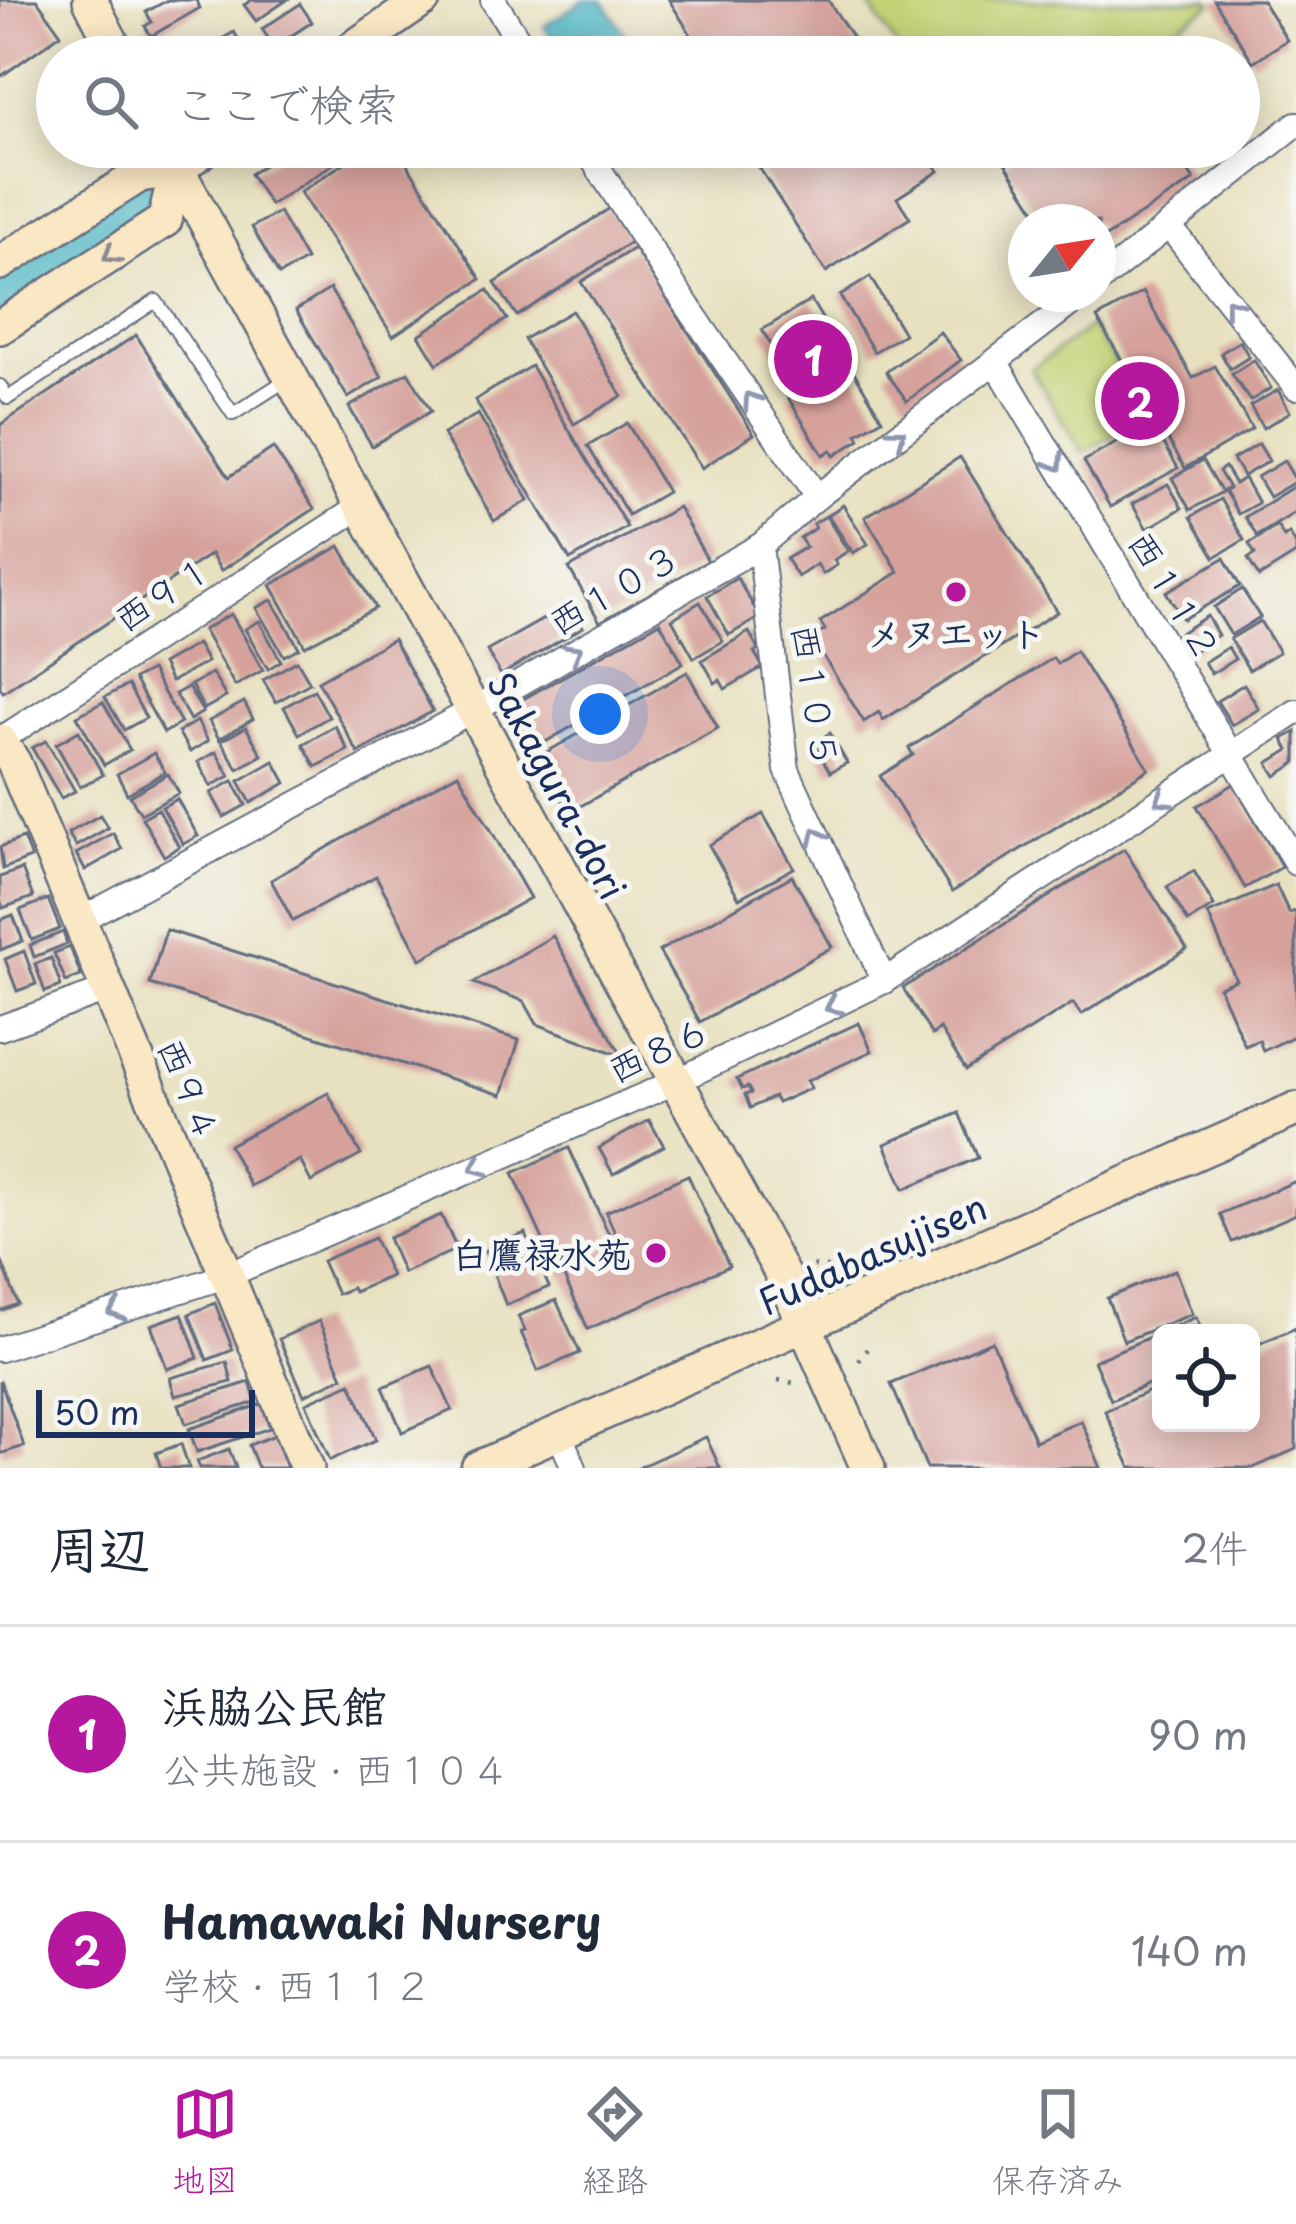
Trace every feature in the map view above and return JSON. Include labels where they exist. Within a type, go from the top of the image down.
[{"type":"street","points":[[90,0],[108,36]]},
{"type":"street","points":[[371,36],[423,0]]},
{"type":"street","points":[[493,0],[516,36]]},
{"type":"street","points":[[1260,153],[1296,124]]},
{"type":"street","points":[[0,263],[154,168]]},
{"type":"street","points":[[0,327],[165,220],[170,168]]},
{"type":"street","name":"Sakagura-dori","points":[[177,168],[783,1276],[868,1468]]},
{"type":"street","points":[[599,168],[817,497]]},
{"type":"street","points":[[1116,268],[1241,168]]},
{"type":"street","points":[[1169,226],[1296,387]]},
{"type":"street","name":"西１０３","points":[[78,920],[473,710],[760,546],[1060,312]]},
{"type":"street","name":"西１１２","points":[[996,362],[1296,863]]},
{"type":"street","name":"西９１","points":[[0,741],[363,505]]},
{"type":"street","name":"西１０５","points":[[760,546],[787,770],[884,981]]},
{"type":"street","name":"西８６","points":[[0,1348],[227,1275],[675,1082],[884,981],[1296,712]]},
{"type":"street","name":"西９４","points":[[0,741],[14,764],[307,1468]]},
{"type":"street","points":[[0,1028],[107,989]]},
{"type":"street","name":"Fudabasujisen","points":[[478,1468],[1296,1109]]},
{"type":"street","points":[[560,1432],[574,1468]]},
{"type":"lane","points":[[0,386],[8,398],[156,301],[232,414],[292,376]]},
{"type":"path","points":[[808,1266],[835,1268]]},
{"type":"path","points":[[859,1361],[871,1345]]},
{"type":"path","points":[[778,1380],[805,1385]]},
{"type":"green space","points":[[866,0],[1209,0],[1212,4],[1162,36],[889,36]]},
{"type":"green space","points":[[1091,326],[1148,416],[1083,453],[1031,369]]},
{"type":"water","points":[[584,0],[603,0],[626,36],[550,36],[544,26]]},
{"type":"building","points":[[0,0],[37,0],[61,34],[36,36],[36,52],[0,77]]},
{"type":"building","points":[[168,0],[196,0],[200,8],[151,36],[145,26],[152,22],[146,12]]},
{"type":"building","points":[[252,0],[287,0],[256,21],[244,5]]},
{"type":"building","points":[[669,0],[828,0],[851,36],[692,36]]},
{"type":"building","points":[[1214,0],[1262,0],[1287,40],[1260,57],[1260,36],[1237,36]]},
{"type":"building","points":[[300,4],[312,22],[291,36],[267,36],[262,29]]},
{"type":"building","points":[[259,168],[327,168],[270,205],[250,174]]},
{"type":"building","points":[[336,168],[410,168],[481,279],[393,336],[300,192]]},
{"type":"building","points":[[759,168],[937,168],[897,198],[910,218],[826,272]]},
{"type":"building","points":[[1008,168],[1186,168],[1194,180],[1116,230],[1116,204],[1031,204]]},
{"type":"building","points":[[610,208],[631,242],[517,316],[495,283]]},
{"type":"building","points":[[279,212],[306,260],[279,275],[252,227]]},
{"type":"building","points":[[634,248],[754,434],[702,468],[581,282]]},
{"type":"building","points":[[870,277],[904,334],[874,352],[840,296]]},
{"type":"building","points":[[330,289],[382,377],[348,398],[296,310]]},
{"type":"building","points":[[488,290],[507,319],[437,364],[419,335]]},
{"type":"building","points":[[1143,292],[1193,378],[1215,366],[1252,429],[1185,468],[1097,318],[1116,312],[1116,307]]},
{"type":"building","points":[[811,300],[882,419],[834,456],[831,450],[823,455],[787,396],[798,389],[762,330]]},
{"type":"building","points":[[572,311],[622,396],[574,424],[524,339]]},
{"type":"building","points":[[940,332],[961,360],[907,401],[886,372]]},
{"type":"building","points":[[136,335],[229,477],[273,448],[314,509],[221,571],[211,554],[3,692],[0,425]]},
{"type":"building","points":[[1240,341],[1249,357],[1230,369],[1221,353]]},
{"type":"building","points":[[1254,360],[1271,388],[1250,401],[1232,374]]},
{"type":"building","points":[[531,366],[627,527],[570,560],[475,400]]},
{"type":"building","points":[[408,372],[431,411],[372,446],[349,407]]},
{"type":"building","points":[[1278,390],[1290,412],[1263,428],[1250,406]]},
{"type":"building","points":[[478,414],[529,500],[494,521],[443,434]]},
{"type":"building","points":[[627,423],[667,492],[628,515],[588,446]]},
{"type":"building","points":[[1152,423],[1178,468],[1110,507],[1084,461]]},
{"type":"building","points":[[1259,444],[1269,461],[1243,476],[1233,459]]},
{"type":"building","name":"メヌエット","points":[[960,457],[1057,612],[883,720],[879,712],[864,722],[812,638],[825,630],[820,622],[899,572],[865,517]]},
{"type":"building","points":[[1203,460],[1222,492],[1190,510],[1172,478]]},
{"type":"building","points":[[1284,461],[1296,481],[1269,497],[1257,477]]},
{"type":"building","points":[[1225,467],[1235,484],[1244,478],[1258,503],[1238,514],[1224,490],[1229,488],[1219,471]]},
{"type":"building","points":[[1168,484],[1182,508],[1147,529],[1132,504]]},
{"type":"building","points":[[1296,485],[1296,512],[1257,536],[1245,517]]},
{"type":"building","points":[[1220,499],[1244,540],[1215,557],[1191,517]]},
{"type":"building","points":[[843,505],[868,544],[853,553],[828,515]]},
{"type":"building","points":[[678,507],[708,561],[600,622],[569,568]]},
{"type":"building","points":[[826,516],[848,551],[823,574],[817,564],[798,577],[786,559],[806,547],[800,538]]},
{"type":"building","points":[[1277,526],[1284,537],[1289,533],[1296,554],[1259,577],[1248,559],[1255,554],[1249,544]]},
{"type":"building","points":[[340,546],[375,608],[305,646],[271,585]]},
{"type":"building","points":[[1224,558],[1240,586],[1183,619],[1166,592]]},
{"type":"building","points":[[737,578],[760,617],[729,635],[707,596]]},
{"type":"building","points":[[1242,589],[1260,617],[1231,635],[1214,607]]},
{"type":"building","points":[[272,600],[299,648],[284,656],[256,608]]},
{"type":"building","points":[[700,602],[723,641],[694,658],[672,619]]},
{"type":"building","points":[[570,604],[583,627],[501,675],[487,651]]},
{"type":"building","points":[[231,614],[263,670],[235,686],[203,630]]},
{"type":"building","points":[[1207,616],[1218,635],[1192,652],[1180,633]]},
{"type":"building","points":[[259,621],[281,661],[268,669],[245,629]]},
{"type":"building","points":[[1260,621],[1279,652],[1249,670],[1230,639]]},
{"type":"building","points":[[660,622],[683,663],[533,749],[509,707]]},
{"type":"building","points":[[749,632],[763,667],[725,689],[720,680],[715,683],[702,660]]},
{"type":"building","points":[[393,639],[433,711],[358,753],[318,681]]},
{"type":"building","points":[[197,644],[207,662],[171,682],[162,664]]},
{"type":"building","points":[[1228,647],[1235,659],[1211,674],[1204,662]]},
{"type":"building","points":[[1076,651],[1149,769],[952,892],[880,776],[913,755],[909,748],[1053,658],[1057,664]]},
{"type":"building","points":[[297,661],[310,683],[276,702],[263,680]]},
{"type":"building","points":[[151,670],[181,723],[164,733],[134,679]]},
{"type":"building","points":[[687,672],[718,728],[570,812],[538,757]]},
{"type":"building","points":[[212,673],[226,697],[204,709],[191,685]]},
{"type":"building","points":[[1244,684],[1259,709],[1232,725],[1217,701]]},
{"type":"building","points":[[128,685],[146,718],[124,730],[105,697]]},
{"type":"building","points":[[188,687],[203,712],[190,720],[175,694]]},
{"type":"building","points":[[314,690],[329,717],[299,734],[284,707]]},
{"type":"building","points":[[103,702],[130,750],[104,765],[77,716]]},
{"type":"building","points":[[244,702],[253,719],[219,739],[209,721]]},
{"type":"building","points":[[197,721],[208,741],[190,752],[178,732]]},
{"type":"building","points":[[335,726],[348,750],[316,767],[303,744]]},
{"type":"building","points":[[246,727],[262,755],[238,769],[221,741]]},
{"type":"building","points":[[79,731],[103,775],[80,787],[56,744]]},
{"type":"building","points":[[1296,732],[1296,763],[1276,776],[1268,763],[1289,750],[1283,739]]},
{"type":"building","points":[[830,733],[847,763],[830,772],[813,743]]},
{"type":"building","points":[[46,741],[75,791],[61,798],[32,748]]},
{"type":"building","points":[[216,752],[230,776],[211,786],[198,762]]},
{"type":"building","points":[[154,753],[165,772],[127,794],[117,774]]},
{"type":"building","points":[[274,761],[286,783],[251,803],[239,781]]},
{"type":"building","points":[[458,773],[530,898],[421,959],[376,876],[293,921],[271,880]]},
{"type":"building","points":[[168,774],[179,793],[141,814],[130,796]]},
{"type":"building","points":[[233,781],[246,805],[224,817],[211,793]]},
{"type":"building","points":[[1234,784],[1282,867],[1245,888],[1197,806]]},
{"type":"building","points":[[177,799],[198,836],[183,844],[162,807]]},
{"type":"building","points":[[158,809],[179,847],[164,856],[142,818]]},
{"type":"building","points":[[763,814],[794,868],[739,898],[709,845]]},
{"type":"building","points":[[100,815],[108,828],[76,846],[68,833]]},
{"type":"building","points":[[113,833],[122,849],[85,870],[76,854]]},
{"type":"building","points":[[23,838],[31,858],[3,869],[0,847]]},
{"type":"building","points":[[1124,849],[1187,949],[1081,1015],[1073,1003],[966,1070],[940,1029],[932,1035],[903,988]]},
{"type":"building","points":[[22,869],[33,897],[3,908],[0,877]]},
{"type":"building","points":[[1194,871],[1214,906],[1188,922],[1167,887]]},
{"type":"building","points":[[792,876],[832,947],[700,1022],[659,951]]},
{"type":"building","points":[[1276,885],[1289,913],[1296,911],[1296,1035],[1263,1051],[1259,1040],[1245,1046],[1219,987],[1236,980],[1208,914]]},
{"type":"building","points":[[48,899],[60,929],[32,940],[20,910]]},
{"type":"building","points":[[13,915],[23,941],[0,950],[0,920]]},
{"type":"building","points":[[166,930],[519,1040],[502,1095],[150,984]]},
{"type":"building","points":[[63,932],[67,944],[34,957],[30,945]]},
{"type":"building","points":[[553,936],[622,1056],[537,1024],[524,1001],[473,983]]},
{"type":"building","points":[[70,947],[81,976],[66,982],[54,953]]},
{"type":"building","points":[[24,951],[36,984],[17,991],[5,959]]},
{"type":"building","points":[[51,958],[61,986],[45,992],[35,964]]},
{"type":"building","points":[[859,1023],[872,1051],[807,1081],[811,1088],[777,1103],[774,1097],[750,1108],[745,1095],[751,1093],[737,1079]]},
{"type":"building","points":[[328,1093],[361,1155],[311,1182],[300,1160],[250,1186],[229,1145]]},
{"type":"building","points":[[959,1113],[978,1158],[904,1189],[885,1144]]},
{"type":"building","points":[[649,1120],[664,1146],[613,1174],[599,1148]]},
{"type":"building","points":[[569,1148],[611,1239],[554,1264],[513,1173]]},
{"type":"building","name":"白鷹禄水苑","points":[[688,1175],[729,1266],[588,1329],[559,1266],[618,1240],[606,1212]]},
{"type":"building","points":[[1296,1181],[1296,1214],[1232,1242],[1220,1214]]},
{"type":"building","points":[[441,1215],[457,1249],[403,1273],[388,1238]]},
{"type":"building","points":[[525,1233],[549,1287],[506,1305],[485,1251]]},
{"type":"building","points":[[374,1238],[391,1276],[337,1294],[322,1261]]},
{"type":"building","points":[[0,1257],[18,1304],[0,1311]]},
{"type":"building","points":[[1175,1270],[1192,1314],[1152,1324],[1152,1330],[1124,1341],[1107,1298]]},
{"type":"building","points":[[556,1300],[580,1353],[538,1371],[518,1316]]},
{"type":"building","points":[[215,1303],[233,1350],[207,1360],[189,1314]]},
{"type":"building","points":[[182,1314],[198,1358],[167,1369],[151,1325]]},
{"type":"building","points":[[319,1321],[343,1377],[304,1395],[279,1339]]},
{"type":"building","points":[[1296,1328],[1296,1449],[1253,1468],[1131,1468],[1105,1411],[1152,1390],[1152,1432],[1260,1432],[1260,1343]]},
{"type":"building","points":[[1152,1336],[1152,1383],[1111,1400],[1094,1361]]},
{"type":"building","points":[[992,1341],[1035,1441],[1081,1421],[1101,1468],[927,1468],[891,1384]]},
{"type":"building","points":[[227,1362],[232,1382],[175,1396],[170,1378]]},
{"type":"building","points":[[432,1366],[452,1410],[402,1432],[383,1387]]},
{"type":"building","points":[[0,1380],[24,1446],[0,1454]]},
{"type":"building","points":[[250,1382],[256,1402],[186,1424],[179,1404]]},
{"type":"building","points":[[351,1383],[376,1440],[330,1460],[306,1403]]},
{"type":"building","points":[[262,1404],[270,1428],[197,1452],[189,1429]]},
{"type":"building","points":[[275,1435],[287,1468],[258,1468],[249,1445]]},
{"type":"building","points":[[706,1437],[720,1468],[637,1468]]},
{"type":"building","points":[[181,1444],[189,1468],[161,1468],[156,1453]]},
{"type":"building","points":[[229,1449],[236,1468],[200,1468],[197,1461]]},
{"type":"waterway","points":[[0,294],[140,202]]},
{"type":"place","name":"浜脇公民館","points":[[813,359]]},
{"type":"place","name":"Hamawaki Nursery","points":[[1140,401]]},
{"type":"place","name":"メヌエット","points":[[956,592]]},
{"type":"place","name":"白鷹禄水苑","points":[[656,1253]]}]
